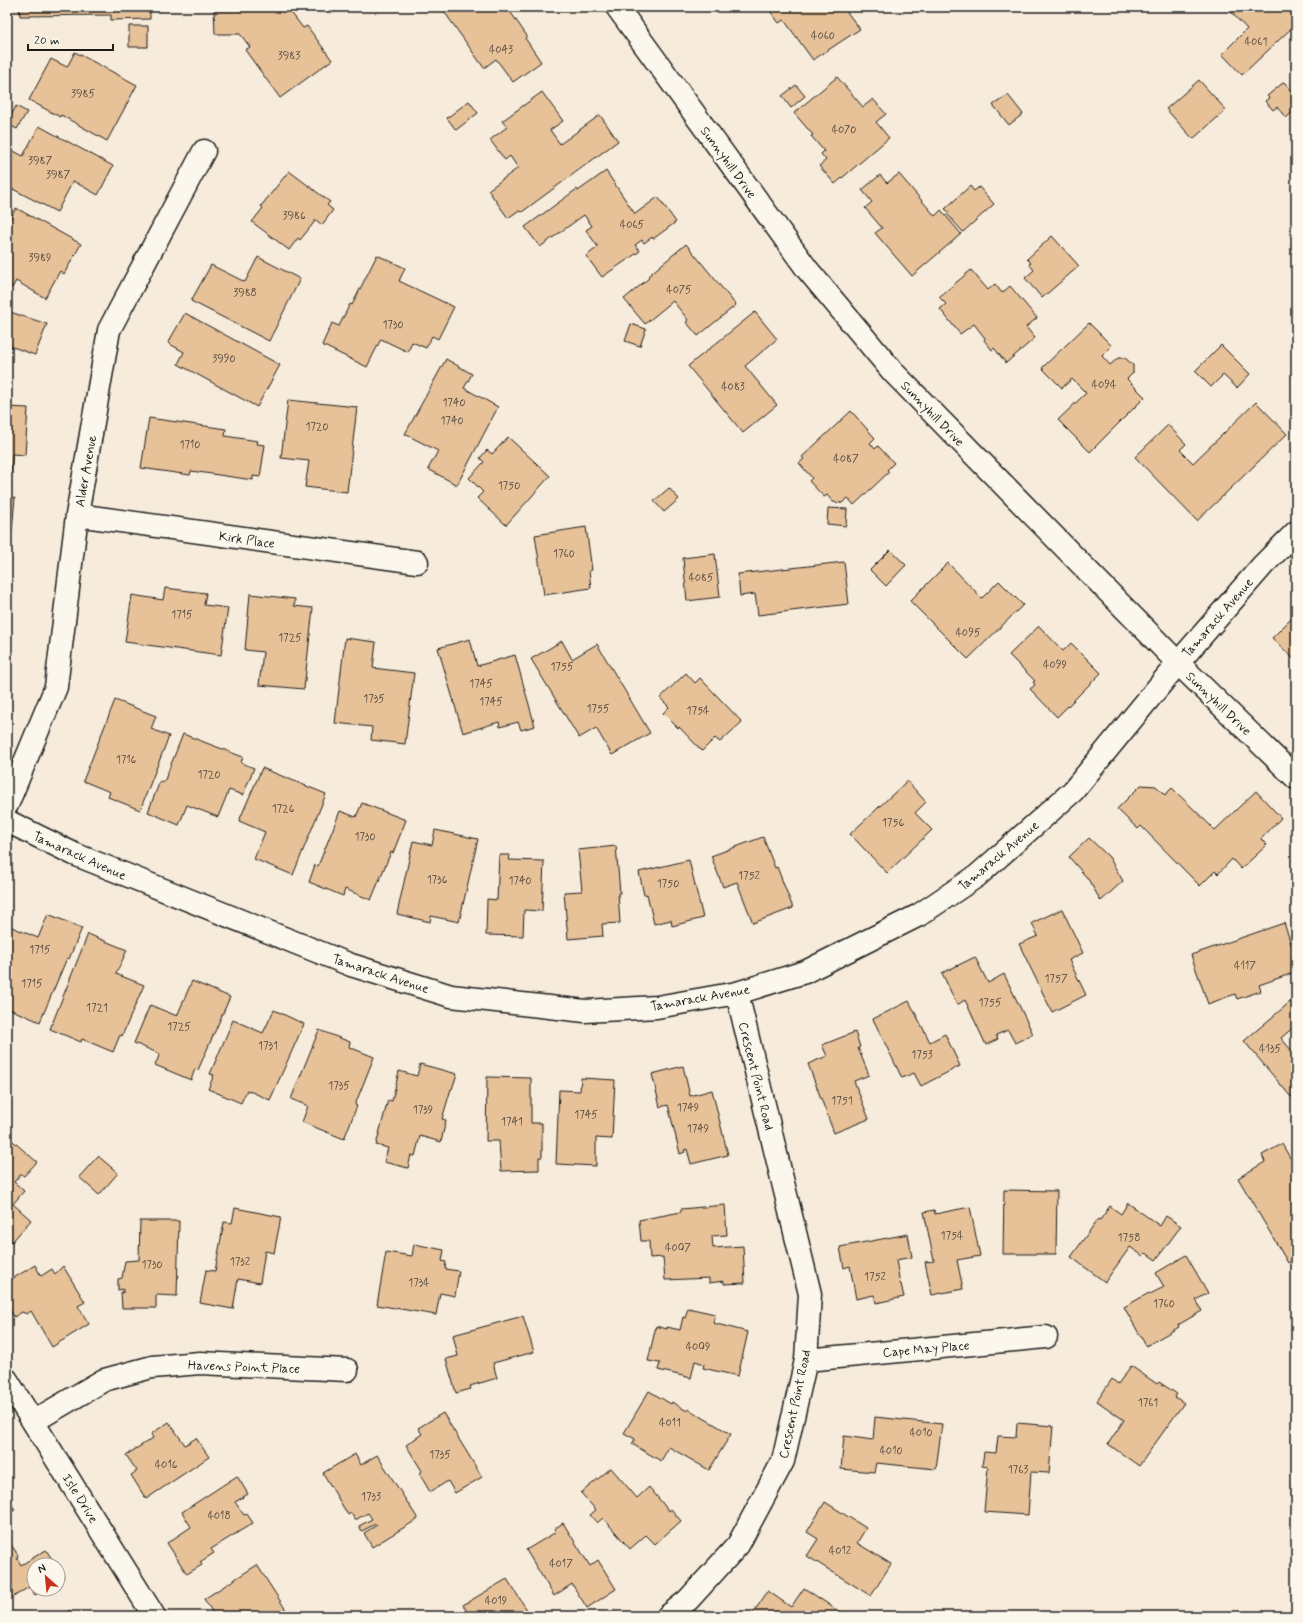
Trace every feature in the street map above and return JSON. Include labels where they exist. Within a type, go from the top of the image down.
[{"type":"street","name":"Sunnyhill Drive","points":[[616,7],[807,269],[893,372],[1178,663],[1296,778]]},
{"type":"street","name":"Alder Avenue","points":[[7,805],[56,687],[77,515],[109,330],[204,151]]},
{"type":"street","name":"Kirk Place","points":[[77,515],[417,562]]},
{"type":"street","name":"Tamarack Avenue","points":[[7,821],[74,854],[351,965],[451,996],[585,1011],[657,1007],[737,993],[805,972],[919,915],[977,876],[1073,791],[1178,663],[1263,565],[1296,532]]},
{"type":"street","name":"Crescent Point Road","points":[[668,1616],[688,1600],[738,1545],[742,1538],[783,1461],[806,1360],[810,1294],[737,993]]},
{"type":"street","name":"Cape May Place","points":[[806,1360],[1046,1337]]},
{"type":"street","name":"Havens Point Place","points":[[34,1421],[104,1380],[152,1367],[200,1363],[347,1370]]},
{"type":"street","name":"Isle Drive","points":[[7,1380],[34,1421],[154,1616]]},
{"type":"building","points":[[19,7],[150,7],[150,19],[111,20],[111,15],[20,16]]},
{"type":"building","points":[[214,7],[287,7],[303,28],[307,26],[332,60],[280,98],[245,50],[250,47],[240,34],[215,34]]},
{"type":"building","points":[[447,7],[507,7],[527,36],[525,38],[541,62],[513,82],[496,59],[484,68],[443,10]]},
{"type":"building","points":[[767,7],[826,7],[827,9],[830,7],[843,7],[860,29],[813,60],[784,20],[779,23]]},
{"type":"building","points":[[1228,7],[1290,7],[1296,14],[1296,24],[1242,75],[1222,54],[1247,29],[1229,10]]},
{"type":"building","points":[[129,26],[148,26],[148,47],[129,47]]},
{"type":"building","points":[[75,52],[137,85],[107,141],[61,115],[60,117],[29,100],[51,59],[67,67]]},
{"type":"building","points":[[837,77],[863,107],[873,99],[886,114],[876,122],[889,138],[835,184],[819,166],[826,160],[821,154],[824,151],[811,136],[813,135],[794,113]]},
{"type":"building","points":[[1199,80],[1226,110],[1193,139],[1166,109]]},
{"type":"building","points":[[1284,82],[1295,94],[1296,93],[1296,109],[1286,118],[1277,107],[1273,110],[1265,101],[1269,98],[1267,96]]},
{"type":"building","points":[[796,85],[805,96],[791,108],[782,96]]},
{"type":"building","points":[[542,92],[563,121],[550,130],[560,144],[600,115],[618,141],[522,212],[518,211],[508,218],[488,190],[518,168],[510,156],[505,160],[490,140],[507,127],[502,121]]},
{"type":"building","points":[[1008,95],[1023,114],[1009,125],[993,105]]},
{"type":"building","points":[[469,101],[478,113],[456,130],[447,118]]},
{"type":"building","points":[[16,106],[27,112],[17,129],[7,124]]},
{"type":"building","points":[[39,126],[113,166],[98,195],[73,181],[57,212],[7,186],[8,148],[23,156]]},
{"type":"building","points":[[289,171],[330,202],[327,205],[333,210],[322,225],[316,220],[300,240],[298,238],[289,250],[252,222],[263,208],[261,206]]},
{"type":"building","points":[[606,171],[635,214],[658,197],[676,222],[653,239],[652,237],[644,243],[642,240],[635,245],[640,251],[602,277],[586,256],[598,247],[586,230],[592,226],[584,215],[540,247],[525,227],[577,189],[578,191]]},
{"type":"building","points":[[899,174],[935,216],[941,210],[961,234],[912,276],[875,233],[882,228],[865,208],[872,202],[862,190],[880,175],[887,183]]},
{"type":"building","points":[[970,186],[974,191],[979,187],[994,204],[963,232],[947,214],[949,212],[945,209]]},
{"type":"building","points":[[16,208],[81,244],[64,274],[60,271],[45,298],[16,281],[12,288],[7,285],[7,224]]},
{"type":"building","points":[[1052,236],[1079,266],[1042,298],[1025,278],[1034,270],[1029,264],[1031,263],[1027,259]]},
{"type":"building","points":[[686,244],[736,305],[698,336],[686,322],[688,320],[673,301],[645,324],[624,299],[649,278],[648,276]]},
{"type":"building","points":[[377,255],[405,268],[399,281],[454,307],[438,339],[432,336],[426,348],[412,342],[408,352],[381,339],[367,367],[322,345],[332,323],[339,326],[350,304],[352,305]]},
{"type":"building","points":[[258,257],[300,279],[269,341],[191,301],[211,265],[245,282]]},
{"type":"building","points":[[971,270],[988,290],[995,284],[1002,293],[1010,286],[1037,318],[1026,327],[1035,338],[1006,363],[994,348],[992,350],[974,324],[960,334],[940,309],[946,304],[939,297]]},
{"type":"building","points":[[7,311],[47,324],[35,355],[10,346],[7,354]]},
{"type":"building","points":[[755,312],[777,339],[745,366],[777,405],[743,433],[688,366]]},
{"type":"building","points":[[185,313],[280,365],[257,407],[178,364],[184,352],[168,343]]},
{"type":"building","points":[[1089,323],[1112,346],[1102,356],[1110,365],[1118,358],[1125,358],[1133,365],[1133,373],[1127,379],[1145,397],[1090,452],[1058,420],[1086,393],[1072,379],[1062,388],[1042,368]]},
{"type":"building","points":[[631,324],[646,329],[640,346],[625,341]]},
{"type":"building","points":[[1221,345],[1250,374],[1237,388],[1223,375],[1211,387],[1195,371]]},
{"type":"building","points":[[446,359],[472,374],[464,388],[498,407],[457,485],[428,469],[438,451],[405,434]]},
{"type":"building","points":[[288,400],[357,407],[347,492],[305,487],[309,461],[281,458]]},
{"type":"building","points":[[1256,402],[1287,434],[1197,521],[1135,457],[1168,425],[1186,444],[1180,450],[1193,463]]},
{"type":"building","points":[[7,407],[28,408],[25,455],[12,454],[11,473],[7,473]]},
{"type":"building","points":[[851,411],[875,438],[870,443],[875,449],[878,446],[894,463],[887,470],[889,472],[854,505],[848,498],[842,503],[833,502],[827,495],[824,497],[809,481],[812,478],[799,463],[804,459],[802,457]]},
{"type":"building","points":[[149,418],[226,429],[225,436],[258,441],[257,444],[265,445],[260,477],[253,476],[253,480],[191,471],[190,475],[141,468]]},
{"type":"building","points":[[508,437],[550,476],[506,525],[477,498],[483,492],[469,478],[484,462],[480,458],[487,450],[492,454]]},
{"type":"building","points":[[669,488],[679,499],[664,512],[654,501]]},
{"type":"building","points":[[7,497],[15,498],[12,530],[7,530]]},
{"type":"building","points":[[828,508],[847,509],[846,526],[827,524]]},
{"type":"building","points":[[586,527],[592,570],[589,571],[591,588],[544,595],[535,535]]},
{"type":"building","points":[[890,550],[906,565],[886,586],[870,570]]},
{"type":"building","points":[[715,554],[720,597],[687,601],[683,558]]},
{"type":"building","points":[[844,562],[849,604],[758,615],[755,594],[740,596],[738,574]]},
{"type":"building","points":[[948,563],[982,598],[999,581],[1023,605],[968,659],[910,601]]},
{"type":"building","points":[[165,588],[206,593],[204,605],[228,608],[221,655],[125,642],[132,595],[163,600]]},
{"type":"building","points":[[250,594],[295,599],[294,606],[313,608],[304,689],[259,685],[263,652],[245,650]]},
{"type":"building","points":[[1296,614],[1296,661],[1272,638]]},
{"type":"building","points":[[1039,626],[1063,651],[1071,643],[1101,673],[1057,717],[1030,689],[1035,685],[1033,682],[1035,681],[1009,655]]},
{"type":"building","points":[[345,638],[376,642],[373,668],[414,673],[405,744],[371,740],[372,727],[335,723]]},
{"type":"building","points":[[470,639],[477,666],[515,655],[535,726],[521,730],[518,722],[500,727],[499,722],[463,733],[438,648]]},
{"type":"building","points":[[562,641],[572,659],[597,644],[650,733],[612,755],[596,728],[579,738],[531,659]]},
{"type":"building","points":[[686,673],[695,683],[700,678],[742,722],[720,742],[715,738],[702,751],[663,713],[669,707],[660,698]]},
{"type":"building","points":[[115,700],[156,716],[151,729],[169,736],[140,810],[108,797],[110,792],[83,781]]},
{"type":"building","points":[[183,734],[243,757],[241,763],[254,768],[243,795],[229,790],[218,817],[187,805],[179,825],[148,812],[160,781],[164,782]]},
{"type":"building","points":[[262,768],[326,794],[293,875],[254,859],[265,832],[239,821]]},
{"type":"building","points":[[907,781],[926,802],[915,813],[932,830],[887,873],[850,834]]},
{"type":"building","points":[[1141,785],[1156,786],[1165,795],[1172,788],[1215,830],[1256,791],[1281,818],[1261,839],[1267,845],[1241,869],[1232,859],[1218,874],[1215,871],[1200,886],[1141,826],[1138,829],[1117,809]]},
{"type":"building","points":[[362,803],[406,820],[393,853],[391,852],[371,900],[345,889],[343,896],[309,882],[315,865],[318,866],[340,811],[356,817]]},
{"type":"building","points":[[435,830],[478,839],[459,922],[431,916],[430,922],[397,914],[413,841],[432,845]]},
{"type":"building","points":[[763,837],[775,868],[777,867],[793,908],[753,923],[737,882],[723,887],[711,856]]},
{"type":"building","points":[[1089,838],[1109,857],[1123,881],[1101,901],[1088,879],[1069,857]]},
{"type":"building","points":[[616,846],[620,893],[618,893],[620,923],[602,924],[603,936],[568,939],[564,892],[582,891],[578,850]]},
{"type":"building","points":[[499,855],[510,855],[509,860],[544,861],[542,911],[524,910],[523,936],[486,935],[487,899],[497,900]]},
{"type":"building","points":[[689,860],[703,918],[672,926],[671,920],[654,924],[647,894],[644,895],[639,872]]},
{"type":"building","points":[[1062,909],[1083,953],[1069,960],[1086,995],[1052,1012],[1019,944],[1038,936],[1032,923]]},
{"type":"building","points":[[48,914],[82,928],[69,959],[67,958],[40,1022],[7,1008],[7,925],[38,938]]},
{"type":"building","points":[[1284,923],[1296,958],[1296,972],[1259,985],[1261,991],[1237,999],[1235,994],[1208,1004],[1191,955]]},
{"type":"building","points":[[88,934],[127,950],[116,974],[144,985],[122,1036],[120,1035],[113,1052],[82,1039],[81,1042],[50,1029]]},
{"type":"building","points":[[975,957],[988,983],[1004,974],[1033,1034],[1015,1043],[1008,1030],[996,1035],[998,1039],[986,1045],[965,1000],[957,1005],[942,973]]},
{"type":"building","points":[[192,981],[230,997],[198,1070],[195,1069],[191,1080],[155,1065],[160,1054],[134,1043],[150,1005],[177,1016]]},
{"type":"building","points":[[1296,997],[1296,1025],[1281,1038],[1296,1056],[1296,1093],[1291,1097],[1244,1041]]},
{"type":"building","points":[[909,1001],[930,1042],[945,1034],[960,1066],[921,1086],[914,1073],[902,1078],[873,1019]]},
{"type":"building","points":[[274,1010],[304,1024],[270,1100],[247,1090],[241,1103],[208,1089],[214,1075],[210,1074],[233,1020],[263,1033]]},
{"type":"building","points":[[319,1030],[350,1042],[349,1047],[374,1057],[355,1105],[357,1106],[344,1139],[302,1122],[308,1106],[291,1099]]},
{"type":"building","points":[[855,1032],[860,1047],[858,1048],[869,1075],[854,1081],[869,1119],[834,1133],[808,1064],[827,1056],[822,1045]]},
{"type":"building","points":[[420,1064],[457,1074],[442,1119],[446,1120],[441,1142],[420,1136],[415,1156],[411,1155],[408,1168],[384,1162],[388,1148],[376,1145],[388,1100],[392,1101],[399,1071],[417,1076]]},
{"type":"building","points":[[683,1066],[690,1096],[712,1090],[728,1155],[691,1164],[687,1149],[684,1150],[685,1152],[680,1154],[668,1105],[660,1107],[652,1074]]},
{"type":"building","points":[[487,1077],[531,1078],[531,1123],[542,1123],[542,1157],[539,1157],[539,1170],[501,1171],[499,1141],[486,1141]]},
{"type":"building","points":[[581,1078],[615,1080],[612,1139],[596,1138],[596,1166],[556,1164],[559,1090],[580,1091]]},
{"type":"building","points":[[7,1136],[37,1162],[24,1176],[21,1174],[14,1182],[24,1191],[13,1204],[31,1220],[12,1242],[7,1237]]},
{"type":"building","points":[[1282,1144],[1296,1168],[1296,1258],[1288,1263],[1238,1178],[1265,1162],[1262,1155]]},
{"type":"building","points":[[98,1156],[118,1173],[99,1195],[79,1177]]},
{"type":"building","points":[[1004,1190],[1057,1191],[1056,1254],[1003,1254]]},
{"type":"building","points":[[1128,1203],[1160,1226],[1166,1216],[1181,1226],[1156,1260],[1146,1253],[1143,1256],[1130,1247],[1105,1282],[1071,1257],[1098,1219],[1100,1220],[1110,1206],[1121,1214]]},
{"type":"building","points":[[725,1205],[727,1235],[712,1236],[713,1248],[743,1246],[745,1283],[724,1284],[724,1281],[709,1283],[709,1278],[665,1280],[663,1257],[650,1258],[649,1241],[641,1241],[639,1220],[681,1212],[681,1209]]},
{"type":"building","points":[[970,1207],[980,1256],[957,1260],[963,1289],[932,1295],[925,1262],[934,1261],[924,1212],[934,1210],[935,1214]]},
{"type":"building","points":[[235,1208],[281,1217],[274,1253],[265,1251],[260,1283],[238,1279],[233,1309],[200,1303],[206,1270],[215,1271],[224,1222],[232,1223]]},
{"type":"building","points":[[140,1221],[179,1221],[177,1296],[156,1295],[156,1308],[122,1308],[121,1292],[123,1293],[123,1289],[118,1290],[118,1279],[122,1278],[125,1261],[139,1260]]},
{"type":"building","points":[[908,1234],[912,1257],[896,1260],[904,1297],[876,1303],[874,1295],[856,1299],[850,1266],[844,1268],[840,1247]]},
{"type":"building","points":[[414,1244],[444,1250],[442,1261],[446,1262],[445,1269],[459,1271],[455,1296],[440,1293],[436,1315],[377,1305],[386,1252],[412,1256]]},
{"type":"building","points":[[1186,1255],[1208,1293],[1196,1300],[1202,1311],[1178,1325],[1179,1327],[1146,1346],[1124,1307],[1149,1293],[1150,1294],[1164,1287],[1156,1273]]},
{"type":"building","points":[[35,1265],[41,1276],[52,1269],[55,1274],[63,1266],[85,1302],[78,1306],[89,1324],[52,1347],[31,1311],[27,1314],[22,1312],[14,1317],[7,1304],[7,1282]]},
{"type":"building","points":[[688,1308],[715,1314],[713,1323],[748,1332],[738,1376],[703,1368],[704,1364],[695,1361],[691,1378],[658,1370],[660,1363],[648,1361],[656,1326],[680,1330],[683,1317],[685,1318]]},
{"type":"building","points":[[523,1316],[534,1352],[493,1363],[497,1378],[470,1386],[471,1389],[456,1393],[446,1359],[458,1356],[453,1335]]},
{"type":"building","points":[[1131,1366],[1157,1384],[1159,1382],[1177,1394],[1175,1397],[1184,1403],[1139,1466],[1108,1444],[1124,1420],[1097,1401],[1112,1379],[1118,1384]]},
{"type":"building","points":[[649,1391],[671,1404],[672,1402],[687,1411],[688,1409],[731,1434],[709,1470],[669,1447],[661,1461],[632,1444],[635,1439],[624,1433]]},
{"type":"building","points":[[443,1413],[482,1477],[455,1493],[448,1481],[430,1492],[419,1473],[422,1471],[406,1445],[422,1434],[418,1428]]},
{"type":"building","points":[[875,1417],[942,1424],[936,1469],[876,1463],[874,1472],[841,1469],[844,1436],[873,1440]]},
{"type":"building","points":[[169,1422],[185,1445],[196,1438],[209,1457],[146,1499],[131,1475],[137,1471],[126,1455],[153,1438],[151,1434]]},
{"type":"building","points":[[1017,1423],[1053,1426],[1049,1473],[1031,1472],[1028,1515],[984,1512],[988,1467],[982,1466],[984,1452],[996,1453],[998,1436],[1016,1437]]},
{"type":"building","points":[[355,1454],[361,1465],[377,1455],[418,1519],[372,1547],[364,1533],[377,1525],[375,1524],[362,1531],[359,1526],[372,1519],[368,1513],[355,1520],[351,1513],[348,1515],[323,1473]]},
{"type":"building","points":[[611,1468],[637,1498],[649,1487],[669,1511],[671,1509],[681,1521],[655,1544],[646,1535],[630,1549],[603,1518],[597,1523],[590,1515],[596,1510],[581,1493]]},
{"type":"building","points":[[237,1476],[248,1494],[235,1502],[244,1515],[247,1514],[253,1523],[211,1549],[214,1553],[200,1562],[202,1565],[187,1574],[167,1543],[191,1527],[182,1512]]},
{"type":"building","points":[[7,1497],[15,1510],[7,1515]]},
{"type":"building","points":[[825,1502],[866,1528],[857,1543],[891,1564],[871,1596],[807,1556],[818,1539],[807,1532]]},
{"type":"building","points":[[563,1523],[590,1566],[598,1560],[616,1589],[587,1608],[572,1584],[554,1596],[526,1550],[556,1532],[554,1529]]},
{"type":"building","points":[[7,1545],[12,1546],[18,1555],[17,1558],[21,1565],[26,1562],[26,1589],[7,1601]]},
{"type":"building","points":[[46,1550],[51,1557],[34,1557]]},
{"type":"building","points":[[257,1565],[286,1610],[277,1616],[215,1616],[204,1599]]},
{"type":"building","points":[[507,1579],[531,1616],[470,1616],[463,1605]]},
{"type":"building","points":[[804,1588],[846,1616],[751,1616],[768,1591],[791,1607]]},
{"type":"building","points":[[70,1610],[73,1616],[60,1616]]}]
